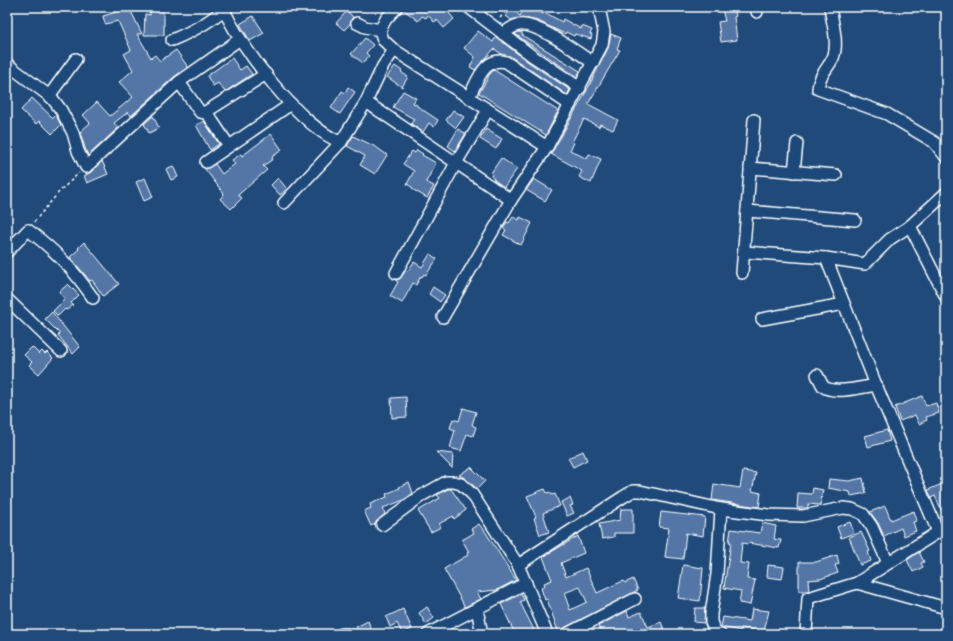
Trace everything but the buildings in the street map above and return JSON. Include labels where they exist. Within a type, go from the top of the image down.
[{"type":"street","points":[[397,7],[386,19],[380,30],[383,40],[394,50],[547,147]]},
{"type":"street","points":[[468,7],[531,55],[580,88]]},
{"type":"street","points":[[443,317],[511,200],[547,147],[602,45],[604,32],[600,7]]},
{"type":"street","points":[[830,7],[835,41],[834,51],[832,58],[818,80],[818,89],[887,114],[934,142],[946,157]]},
{"type":"street","points":[[172,40],[185,35],[202,25],[224,8],[240,38],[290,104],[319,130],[332,139],[341,142]]},
{"type":"street","points":[[357,23],[365,27],[380,30]]},
{"type":"street","points":[[503,34],[513,26],[520,24],[529,26],[557,39],[593,62]]},
{"type":"street","points":[[7,64],[49,96],[61,110],[73,133],[78,151],[86,166],[179,82],[240,38]]},
{"type":"street","points":[[284,203],[341,142],[366,102],[383,66],[394,50]]},
{"type":"street","points":[[49,96],[76,59]]},
{"type":"street","points":[[469,98],[480,74],[489,64],[498,60],[506,62],[570,105]]},
{"type":"street","points":[[179,82],[200,112],[204,114],[266,74]]},
{"type":"street","points":[[366,102],[511,200]]},
{"type":"street","points":[[206,162],[290,104]]},
{"type":"street","points":[[396,273],[456,163],[488,110]]},
{"type":"street","points":[[207,112],[229,146]]},
{"type":"street","points":[[742,273],[754,120]]},
{"type":"street","points":[[794,172],[797,143]]},
{"type":"street","points":[[750,168],[836,175]]},
{"type":"street","points":[[744,252],[826,258],[865,264],[890,239],[910,226],[946,193]]},
{"type":"street","points":[[747,211],[855,220]]},
{"type":"street","points":[[910,226],[946,297]]},
{"type":"street","points":[[7,252],[28,230],[46,244],[66,263],[80,279],[93,298]]},
{"type":"street","points":[[806,634],[808,598],[857,583],[942,530],[876,386],[826,258]]},
{"type":"street","points":[[7,299],[61,351]]},
{"type":"street","points":[[762,319],[844,304]]},
{"type":"street","points":[[817,375],[823,386],[832,390],[876,386]]},
{"type":"street","points":[[382,525],[421,496],[446,482],[461,484],[472,494],[518,565],[547,634]]},
{"type":"street","points":[[518,565],[633,491],[640,491],[721,508],[769,515],[803,516],[843,508],[852,508],[863,514],[872,527],[888,563]]},
{"type":"street","points":[[720,634],[714,630],[711,622],[711,614],[717,574],[721,508]]},
{"type":"street","points":[[428,634],[526,583]]},
{"type":"street","points":[[857,583],[946,608]]},
{"type":"street","points":[[568,634],[635,599]]},
{"type":"street","points":[[477,609],[482,634]]},
{"type":"street","points":[[342,634],[348,634]]},
{"type":"path","points":[[492,26],[509,7]]},
{"type":"path","points":[[28,230],[59,192],[86,166]]}]
